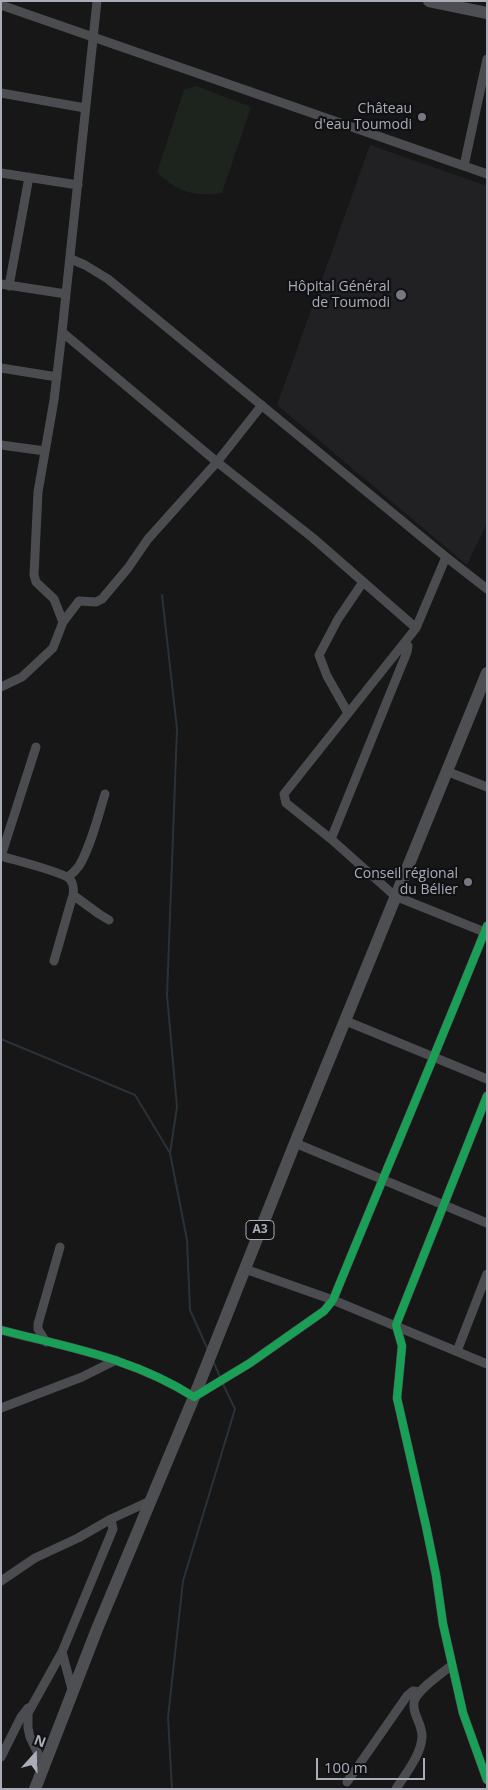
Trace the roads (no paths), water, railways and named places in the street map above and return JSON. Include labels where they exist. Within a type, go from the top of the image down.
[{"type":"main road","points":[[429,1],[487,13]]},
{"type":"main road","name":"A3","points":[[35,1789],[74,1693],[97,1629],[194,1397],[295,1143],[487,673]]},
{"type":"street","points":[[63,622],[54,599],[36,582],[34,575],[38,492],[57,377],[97,1]]},
{"type":"street","points":[[1,5],[487,174]]},
{"type":"street","points":[[464,166],[487,59]]},
{"type":"street","points":[[1,93],[85,108]]},
{"type":"street","points":[[1,172],[78,185]]},
{"type":"street","points":[[29,177],[5,285],[66,294]]},
{"type":"street","points":[[70,260],[85,265],[108,279],[487,589]]},
{"type":"street","points":[[62,332],[217,462],[313,538],[416,628]]},
{"type":"street","points":[[1,368],[57,377]]},
{"type":"street","points":[[1,687],[22,677],[53,648],[63,622],[79,601],[96,602],[102,599],[128,568],[148,539],[217,462],[262,405]]},
{"type":"street","points":[[1,445],[45,451]]},
{"type":"street","points":[[1,1330],[89,1351],[116,1360],[171,1383],[194,1397],[324,1311],[333,1300],[486,930],[396,896],[331,839],[286,803],[284,794],[416,628],[446,557]]},
{"type":"street","points":[[348,713],[327,676],[319,655],[338,619],[363,582]]},
{"type":"street","points":[[331,839],[408,652],[408,646],[405,643]]},
{"type":"street","points":[[36,747],[1,856],[68,878],[71,881],[74,889],[73,895],[54,961]]},
{"type":"street","points":[[446,771],[487,787]]},
{"type":"street","points":[[68,878],[79,867],[105,794]]},
{"type":"street","points":[[73,895],[109,920]]},
{"type":"street","points":[[346,1021],[487,1079]]},
{"type":"street","points":[[487,1096],[396,1326],[402,1346],[397,1398],[426,1526],[443,1624],[463,1713],[487,1780]]},
{"type":"street","points":[[295,1143],[487,1223]]},
{"type":"street","points":[[46,1342],[38,1329],[38,1324],[60,1247]]},
{"type":"street","points":[[245,1269],[333,1300],[487,1364]]},
{"type":"street","points":[[457,1351],[482,1297],[487,1274]]},
{"type":"street","points":[[1,1408],[82,1377],[116,1360]]},
{"type":"street","points":[[1,1581],[35,1558],[78,1538],[111,1519],[150,1502]]},
{"type":"street","points":[[1,1757],[21,1717],[30,1706],[62,1652],[113,1530],[111,1519]]},
{"type":"street","points":[[62,1652],[74,1693]]},
{"type":"street","points":[[396,1789],[421,1747],[422,1730],[414,1707],[415,1700],[420,1692],[452,1664]]},
{"type":"street","points":[[347,1782],[407,1696],[413,1692],[420,1692]]},
{"type":"street","points":[[30,1706],[27,1719],[30,1737],[44,1766]]},
{"type":"waterway","points":[[162,595],[177,729],[167,995],[177,1107],[170,1153]]},
{"type":"waterway","points":[[1,1039],[135,1095],[170,1153],[187,1240],[190,1310],[208,1350]]},
{"type":"waterway","points":[[214,1363],[220,1377]]},
{"type":"waterway","points":[[172,1789],[168,1717],[183,1581],[235,1409],[223,1384]]},
{"type":"place","name":"Château d'eau Toumodi","points":[[422,117]]},
{"type":"place","name":"Hôpital Général de Toumodi","points":[[401,295]]},
{"type":"place","name":"Conseil régional du Bélier","points":[[468,882]]}]
